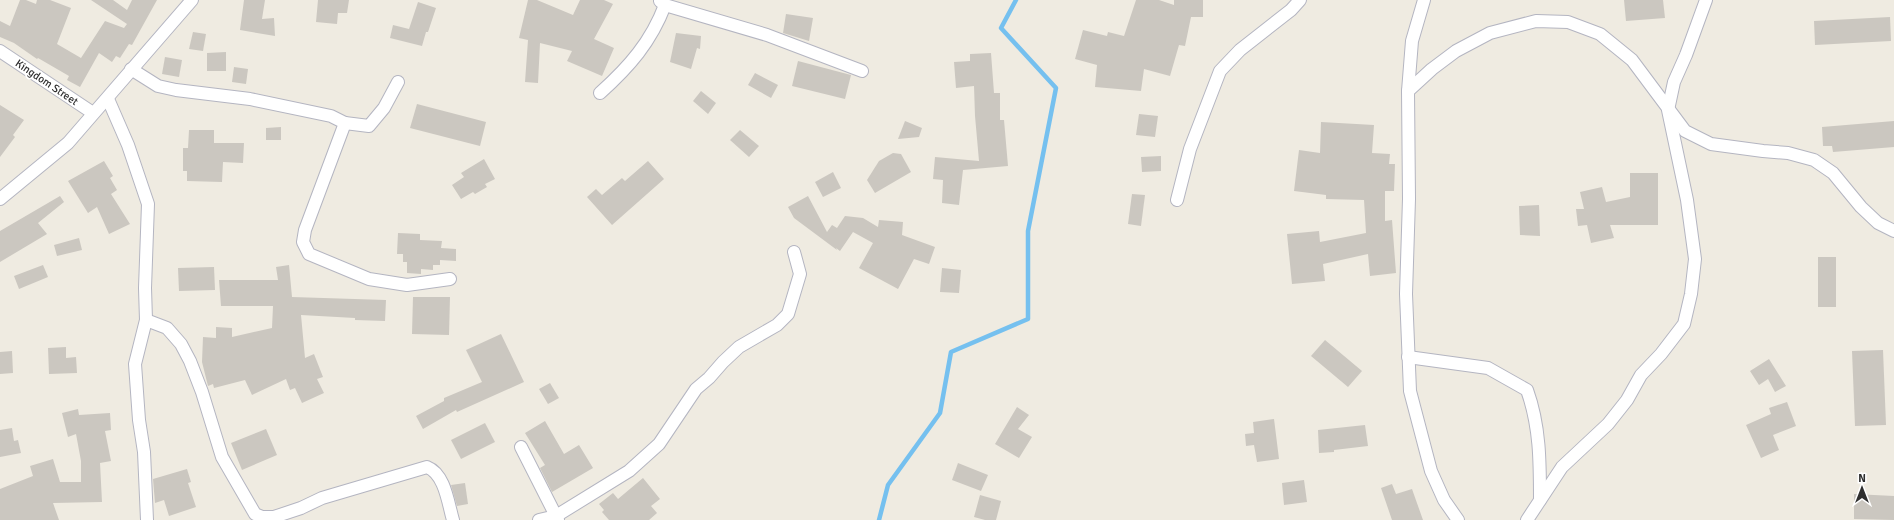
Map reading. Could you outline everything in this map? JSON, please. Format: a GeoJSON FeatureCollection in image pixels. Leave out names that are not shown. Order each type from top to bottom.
{"type":"FeatureCollection","features":[{"type":"Feature","properties":{"kind":"street"},"geometry":{"type":"LineString","coordinates":[[0,199],[68,143],[93,113],[108,99],[131,69],[192,0]]}},
{"type":"Feature","properties":{"kind":"street"},"geometry":{"type":"LineString","coordinates":[[1177,200],[1190,149],[1220,71],[1240,50],[1291,10],[1300,0]]}},
{"type":"Feature","properties":{"kind":"street"},"geometry":{"type":"LineString","coordinates":[[1424,0],[1412,41],[1408,91],[1409,199],[1406,294],[1410,391],[1431,471],[1444,500],[1458,520]]}},
{"type":"Feature","properties":{"kind":"street"},"geometry":{"type":"LineString","coordinates":[[1527,520],[1562,467],[1608,424],[1627,400],[1641,376],[1684,324],[1691,294],[1695,259],[1686,200],[1668,110],[1674,82],[1691,42],[1706,0]]}},
{"type":"Feature","properties":{"kind":"street"},"geometry":{"type":"LineString","coordinates":[[600,94],[621,73],[646,44],[657,26],[662,2],[767,35],[862,71]]}},
{"type":"Feature","properties":{"kind":"street"},"geometry":{"type":"LineString","coordinates":[[1408,91],[1432,69],[1456,51],[1490,33],[1536,22],[1568,22],[1600,34],[1632,60],[1685,131],[1711,144],[1763,151],[1788,152],[1814,160],[1833,173],[1861,207],[1878,223],[1894,231]]}},
{"type":"Feature","properties":{"kind":"street","name":"Kingdom Street"},"geometry":{"type":"LineString","coordinates":[[0,51],[93,113]]}},
{"type":"Feature","properties":{"kind":"street"},"geometry":{"type":"LineString","coordinates":[[131,69],[158,86],[176,90],[250,99],[331,116],[345,123],[369,126],[384,108],[398,82]]}},
{"type":"Feature","properties":{"kind":"street"},"geometry":{"type":"LineString","coordinates":[[108,99],[128,145],[148,204],[145,288],[146,320],[135,364],[139,420],[144,452],[147,520]]}},
{"type":"Feature","properties":{"kind":"street"},"geometry":{"type":"LineString","coordinates":[[345,123],[305,230],[303,242],[309,254],[369,279],[407,285],[450,279]]}},
{"type":"Feature","properties":{"kind":"street"},"geometry":{"type":"LineString","coordinates":[[539,520],[557,518],[629,471],[658,444],[696,389],[709,378],[722,362],[739,347],[777,325],[788,314],[800,274],[794,252]]}},
{"type":"Feature","properties":{"kind":"street"},"geometry":{"type":"LineString","coordinates":[[146,320],[167,328],[181,344],[190,361],[202,392],[222,457],[255,514],[262,517],[274,517],[301,508],[322,498],[427,466],[433,469],[440,477],[453,520]]}},
{"type":"Feature","properties":{"kind":"street"},"geometry":{"type":"LineString","coordinates":[[1408,357],[1488,368],[1527,390],[1535,412],[1540,450],[1540,500]]}},
{"type":"Feature","properties":{"kind":"street"},"geometry":{"type":"LineString","coordinates":[[521,447],[557,518]]}},
{"type":"Feature","properties":{"kind":"building"},"geometry":{"type":"Polygon","coordinates":[[[20,0],[26,0],[36,4],[37,0],[50,0],[71,8],[57,44],[81,58],[105,21],[124,28],[127,24],[91,0],[113,0],[127,10],[132,0],[157,0],[132,45],[129,44],[120,58],[116,56],[112,62],[99,53],[80,87],[67,80],[69,76],[38,58],[37,59],[14,43],[0,37],[0,21],[10,26],[20,0]]]}},
{"type":"Feature","properties":{"kind":"building"},"geometry":{"type":"Polygon","coordinates":[[[244,0],[265,0],[262,19],[274,18],[275,36],[240,30],[244,0]]]}},
{"type":"Feature","properties":{"kind":"building"},"geometry":{"type":"Polygon","coordinates":[[[318,0],[349,0],[347,13],[338,13],[337,24],[316,22],[318,0]]]}},
{"type":"Feature","properties":{"kind":"building"},"geometry":{"type":"Polygon","coordinates":[[[528,0],[537,0],[573,15],[580,0],[604,0],[613,4],[594,39],[614,48],[602,76],[567,61],[572,51],[540,43],[538,83],[525,82],[528,40],[519,38],[528,0]]]}},
{"type":"Feature","properties":{"kind":"building"},"geometry":{"type":"Polygon","coordinates":[[[1136,0],[1159,0],[1174,5],[1174,0],[1203,0],[1203,17],[1191,17],[1185,46],[1179,45],[1170,76],[1144,69],[1141,91],[1095,87],[1097,65],[1075,59],[1083,30],[1107,36],[1108,32],[1124,36],[1136,0]]]}},
{"type":"Feature","properties":{"kind":"building"},"geometry":{"type":"Polygon","coordinates":[[[1624,0],[1663,0],[1665,18],[1626,21],[1624,0]]]}},
{"type":"Feature","properties":{"kind":"building"},"geometry":{"type":"Polygon","coordinates":[[[418,2],[436,8],[422,46],[390,38],[393,25],[409,29],[418,2]]]}},
{"type":"Feature","properties":{"kind":"building"},"geometry":{"type":"Polygon","coordinates":[[[786,14],[813,18],[809,41],[783,33],[786,14]]]}},
{"type":"Feature","properties":{"kind":"building"},"geometry":{"type":"Polygon","coordinates":[[[1890,17],[1891,41],[1815,45],[1814,21],[1890,17]]]}},
{"type":"Feature","properties":{"kind":"building"},"geometry":{"type":"Polygon","coordinates":[[[193,32],[206,34],[203,51],[189,49],[193,32]]]}},
{"type":"Feature","properties":{"kind":"building"},"geometry":{"type":"Polygon","coordinates":[[[676,33],[701,36],[700,49],[697,48],[691,69],[670,62],[676,33]]]}},
{"type":"Feature","properties":{"kind":"building"},"geometry":{"type":"Polygon","coordinates":[[[226,52],[226,71],[207,71],[207,53],[226,52]]]}},
{"type":"Feature","properties":{"kind":"building"},"geometry":{"type":"Polygon","coordinates":[[[991,53],[994,93],[1000,93],[1000,120],[1004,120],[1008,166],[963,170],[959,205],[942,203],[943,180],[933,179],[935,157],[979,161],[974,86],[956,88],[954,62],[970,61],[970,54],[991,53]]]}},
{"type":"Feature","properties":{"kind":"building"},"geometry":{"type":"Polygon","coordinates":[[[165,57],[182,60],[179,77],[162,74],[165,57]]]}},
{"type":"Feature","properties":{"kind":"building"},"geometry":{"type":"Polygon","coordinates":[[[798,61],[851,75],[845,99],[792,86],[798,61]]]}},
{"type":"Feature","properties":{"kind":"building"},"geometry":{"type":"Polygon","coordinates":[[[234,67],[248,69],[246,84],[232,82],[234,67]]]}},
{"type":"Feature","properties":{"kind":"building"},"geometry":{"type":"Polygon","coordinates":[[[755,73],[778,85],[771,98],[748,85],[755,73]]]}},
{"type":"Feature","properties":{"kind":"building"},"geometry":{"type":"Polygon","coordinates":[[[701,91],[716,103],[708,114],[693,101],[701,91]]]}},
{"type":"Feature","properties":{"kind":"building"},"geometry":{"type":"Polygon","coordinates":[[[417,104],[486,122],[480,146],[410,128],[417,104]]]}},
{"type":"Feature","properties":{"kind":"building"},"geometry":{"type":"Polygon","coordinates":[[[0,105],[24,120],[13,135],[15,137],[0,157],[0,105]]]}},
{"type":"Feature","properties":{"kind":"building"},"geometry":{"type":"Polygon","coordinates":[[[1139,114],[1158,116],[1155,137],[1136,135],[1139,114]]]}},
{"type":"Feature","properties":{"kind":"building"},"geometry":{"type":"Polygon","coordinates":[[[905,121],[922,128],[919,137],[898,139],[905,121]]]}},
{"type":"Feature","properties":{"kind":"building"},"geometry":{"type":"Polygon","coordinates":[[[1894,121],[1894,147],[1833,152],[1832,146],[1823,146],[1822,127],[1894,121]]]}},
{"type":"Feature","properties":{"kind":"building"},"geometry":{"type":"Polygon","coordinates":[[[1321,122],[1374,125],[1372,153],[1390,154],[1389,164],[1395,164],[1394,191],[1385,191],[1385,221],[1392,220],[1396,273],[1370,276],[1368,254],[1323,264],[1325,281],[1292,284],[1287,234],[1319,231],[1320,242],[1366,233],[1364,200],[1326,199],[1326,195],[1294,191],[1299,150],[1320,153],[1321,122]]]}},
{"type":"Feature","properties":{"kind":"building"},"geometry":{"type":"Polygon","coordinates":[[[281,127],[281,140],[266,140],[266,128],[281,127]]]}},
{"type":"Feature","properties":{"kind":"building"},"geometry":{"type":"Polygon","coordinates":[[[189,130],[214,130],[214,143],[244,143],[243,163],[223,162],[222,182],[187,181],[187,171],[183,171],[183,148],[188,148],[189,130]]]}},
{"type":"Feature","properties":{"kind":"building"},"geometry":{"type":"Polygon","coordinates":[[[740,130],[759,146],[749,157],[730,140],[740,130]]]}},
{"type":"Feature","properties":{"kind":"building"},"geometry":{"type":"Polygon","coordinates":[[[893,153],[901,154],[911,172],[875,193],[867,180],[879,161],[893,153]]]}},
{"type":"Feature","properties":{"kind":"building"},"geometry":{"type":"Polygon","coordinates":[[[1161,156],[1161,171],[1142,172],[1141,157],[1161,156]]]}},
{"type":"Feature","properties":{"kind":"building"},"geometry":{"type":"Polygon","coordinates":[[[484,159],[495,179],[485,184],[487,187],[475,194],[473,192],[461,199],[452,185],[464,177],[461,173],[484,159]]]}},
{"type":"Feature","properties":{"kind":"building"},"geometry":{"type":"Polygon","coordinates":[[[104,161],[113,176],[110,178],[117,190],[111,194],[130,224],[109,234],[97,207],[88,213],[68,181],[104,161]]]}},
{"type":"Feature","properties":{"kind":"building"},"geometry":{"type":"Polygon","coordinates":[[[648,161],[664,179],[612,225],[587,197],[596,189],[602,195],[622,178],[625,181],[648,161]]]}},
{"type":"Feature","properties":{"kind":"building"},"geometry":{"type":"Polygon","coordinates":[[[833,172],[841,188],[823,197],[815,182],[833,172]]]}},
{"type":"Feature","properties":{"kind":"building"},"geometry":{"type":"Polygon","coordinates":[[[1630,173],[1658,173],[1658,225],[1610,225],[1614,238],[1591,243],[1587,225],[1578,226],[1576,209],[1584,209],[1580,192],[1602,187],[1606,202],[1630,197],[1630,173]]]}},
{"type":"Feature","properties":{"kind":"building"},"geometry":{"type":"Polygon","coordinates":[[[1132,194],[1145,195],[1141,226],[1128,224],[1132,194]]]}},
{"type":"Feature","properties":{"kind":"building"},"geometry":{"type":"Polygon","coordinates":[[[60,196],[64,202],[38,223],[47,234],[0,262],[0,231],[60,196]]]}},
{"type":"Feature","properties":{"kind":"building"},"geometry":{"type":"Polygon","coordinates":[[[808,196],[827,232],[832,225],[837,228],[845,216],[863,218],[878,227],[879,220],[903,222],[902,235],[935,247],[929,264],[914,259],[898,289],[859,268],[873,243],[853,232],[840,251],[836,248],[837,250],[794,218],[788,207],[808,196]]]}},
{"type":"Feature","properties":{"kind":"building"},"geometry":{"type":"Polygon","coordinates":[[[1539,205],[1540,236],[1520,235],[1519,206],[1539,205]]]}},
{"type":"Feature","properties":{"kind":"building"},"geometry":{"type":"Polygon","coordinates":[[[398,233],[420,234],[420,240],[442,241],[441,248],[456,249],[456,261],[440,260],[440,265],[433,265],[433,270],[421,269],[421,274],[407,273],[407,262],[403,262],[403,254],[397,254],[398,233]]]}},
{"type":"Feature","properties":{"kind":"building"},"geometry":{"type":"Polygon","coordinates":[[[79,238],[82,250],[57,256],[54,245],[79,238]]]}},
{"type":"Feature","properties":{"kind":"building"},"geometry":{"type":"Polygon","coordinates":[[[1818,257],[1836,257],[1836,307],[1818,307],[1818,257]]]}},
{"type":"Feature","properties":{"kind":"building"},"geometry":{"type":"Polygon","coordinates":[[[43,265],[48,277],[19,289],[14,276],[43,265]]]}},
{"type":"Feature","properties":{"kind":"building"},"geometry":{"type":"Polygon","coordinates":[[[289,265],[292,297],[386,300],[385,321],[301,315],[305,358],[314,354],[323,377],[317,379],[324,393],[302,403],[295,388],[290,390],[286,379],[252,395],[245,380],[214,388],[213,384],[208,386],[202,362],[203,337],[216,338],[216,327],[232,328],[232,337],[272,328],[273,306],[221,306],[219,280],[278,280],[276,267],[289,265]]]}},
{"type":"Feature","properties":{"kind":"building"},"geometry":{"type":"Polygon","coordinates":[[[214,267],[215,290],[179,291],[178,268],[214,267]]]}},
{"type":"Feature","properties":{"kind":"building"},"geometry":{"type":"Polygon","coordinates":[[[942,268],[961,270],[959,293],[940,292],[942,268]]]}},
{"type":"Feature","properties":{"kind":"building"},"geometry":{"type":"Polygon","coordinates":[[[413,297],[450,297],[449,335],[412,334],[413,297]]]}},
{"type":"Feature","properties":{"kind":"building"},"geometry":{"type":"Polygon","coordinates":[[[501,334],[524,382],[457,412],[456,410],[423,429],[416,416],[444,401],[444,398],[482,382],[466,350],[501,334]]]}},
{"type":"Feature","properties":{"kind":"building"},"geometry":{"type":"Polygon","coordinates":[[[1325,340],[1362,371],[1348,387],[1311,356],[1325,340]]]}},
{"type":"Feature","properties":{"kind":"building"},"geometry":{"type":"Polygon","coordinates":[[[66,347],[66,358],[76,357],[77,373],[49,374],[48,348],[66,347]]]}},
{"type":"Feature","properties":{"kind":"building"},"geometry":{"type":"Polygon","coordinates":[[[1883,350],[1886,425],[1855,426],[1852,351],[1883,350]]]}},
{"type":"Feature","properties":{"kind":"building"},"geometry":{"type":"Polygon","coordinates":[[[12,351],[13,373],[0,374],[0,352],[12,351]]]}},
{"type":"Feature","properties":{"kind":"building"},"geometry":{"type":"Polygon","coordinates":[[[1769,359],[1786,386],[1775,392],[1768,379],[1759,385],[1750,371],[1769,359]]]}},
{"type":"Feature","properties":{"kind":"building"},"geometry":{"type":"Polygon","coordinates":[[[550,383],[559,398],[548,404],[539,389],[550,383]]]}},
{"type":"Feature","properties":{"kind":"building"},"geometry":{"type":"Polygon","coordinates":[[[1787,402],[1796,426],[1773,435],[1779,450],[1761,458],[1746,425],[1771,414],[1769,408],[1787,402]]]}},
{"type":"Feature","properties":{"kind":"building"},"geometry":{"type":"Polygon","coordinates":[[[1017,407],[1029,415],[1018,429],[1032,437],[1019,458],[995,444],[1017,407]]]}},
{"type":"Feature","properties":{"kind":"building"},"geometry":{"type":"Polygon","coordinates":[[[78,409],[79,415],[110,413],[111,430],[105,431],[111,461],[100,463],[102,502],[53,503],[59,520],[0,520],[0,489],[33,476],[30,466],[53,459],[60,482],[81,482],[81,461],[76,434],[68,437],[62,413],[78,409]]]}},
{"type":"Feature","properties":{"kind":"building"},"geometry":{"type":"Polygon","coordinates":[[[1274,419],[1279,459],[1257,462],[1254,445],[1246,446],[1245,434],[1254,433],[1253,422],[1274,419]]]}},
{"type":"Feature","properties":{"kind":"building"},"geometry":{"type":"Polygon","coordinates":[[[545,421],[564,454],[579,445],[593,468],[552,492],[540,468],[545,465],[525,433],[545,421]]]}},
{"type":"Feature","properties":{"kind":"building"},"geometry":{"type":"Polygon","coordinates":[[[485,423],[495,442],[461,459],[451,440],[485,423]]]}},
{"type":"Feature","properties":{"kind":"building"},"geometry":{"type":"Polygon","coordinates":[[[1365,425],[1368,446],[1319,453],[1318,430],[1365,425]]]}},
{"type":"Feature","properties":{"kind":"building"},"geometry":{"type":"Polygon","coordinates":[[[12,428],[14,441],[18,440],[21,453],[0,457],[0,430],[12,428]]]}},
{"type":"Feature","properties":{"kind":"building"},"geometry":{"type":"Polygon","coordinates":[[[266,429],[277,455],[242,470],[231,443],[266,429]]]}},
{"type":"Feature","properties":{"kind":"building"},"geometry":{"type":"Polygon","coordinates":[[[958,463],[988,475],[981,491],[952,480],[958,463]]]}},
{"type":"Feature","properties":{"kind":"building"},"geometry":{"type":"Polygon","coordinates":[[[187,469],[191,482],[188,483],[196,507],[169,516],[164,500],[155,503],[153,479],[187,469]]]}},
{"type":"Feature","properties":{"kind":"building"},"geometry":{"type":"Polygon","coordinates":[[[643,478],[660,499],[651,506],[657,513],[649,520],[609,520],[602,512],[604,510],[599,504],[613,493],[618,499],[643,478]]]}},
{"type":"Feature","properties":{"kind":"building"},"geometry":{"type":"Polygon","coordinates":[[[1304,480],[1307,502],[1284,505],[1282,483],[1304,480]]]}},
{"type":"Feature","properties":{"kind":"building"},"geometry":{"type":"Polygon","coordinates":[[[465,483],[468,504],[457,506],[451,485],[465,483]]]}},
{"type":"Feature","properties":{"kind":"building"},"geometry":{"type":"Polygon","coordinates":[[[1392,484],[1396,494],[1412,489],[1423,520],[1392,520],[1381,488],[1392,484]]]}},
{"type":"Feature","properties":{"kind":"building"},"geometry":{"type":"Polygon","coordinates":[[[1854,494],[1894,496],[1894,520],[1854,519],[1854,494]]]}},
{"type":"Feature","properties":{"kind":"building"},"geometry":{"type":"Polygon","coordinates":[[[980,495],[1001,501],[996,520],[985,520],[974,517],[980,495]]]}},
{"type":"Feature","properties":{"kind":"waterway"},"geometry":{"type":"LineString","coordinates":[[879,520],[888,485],[940,413],[951,352],[1028,319],[1028,231],[1056,88],[1001,28],[1016,0]]}}]}
